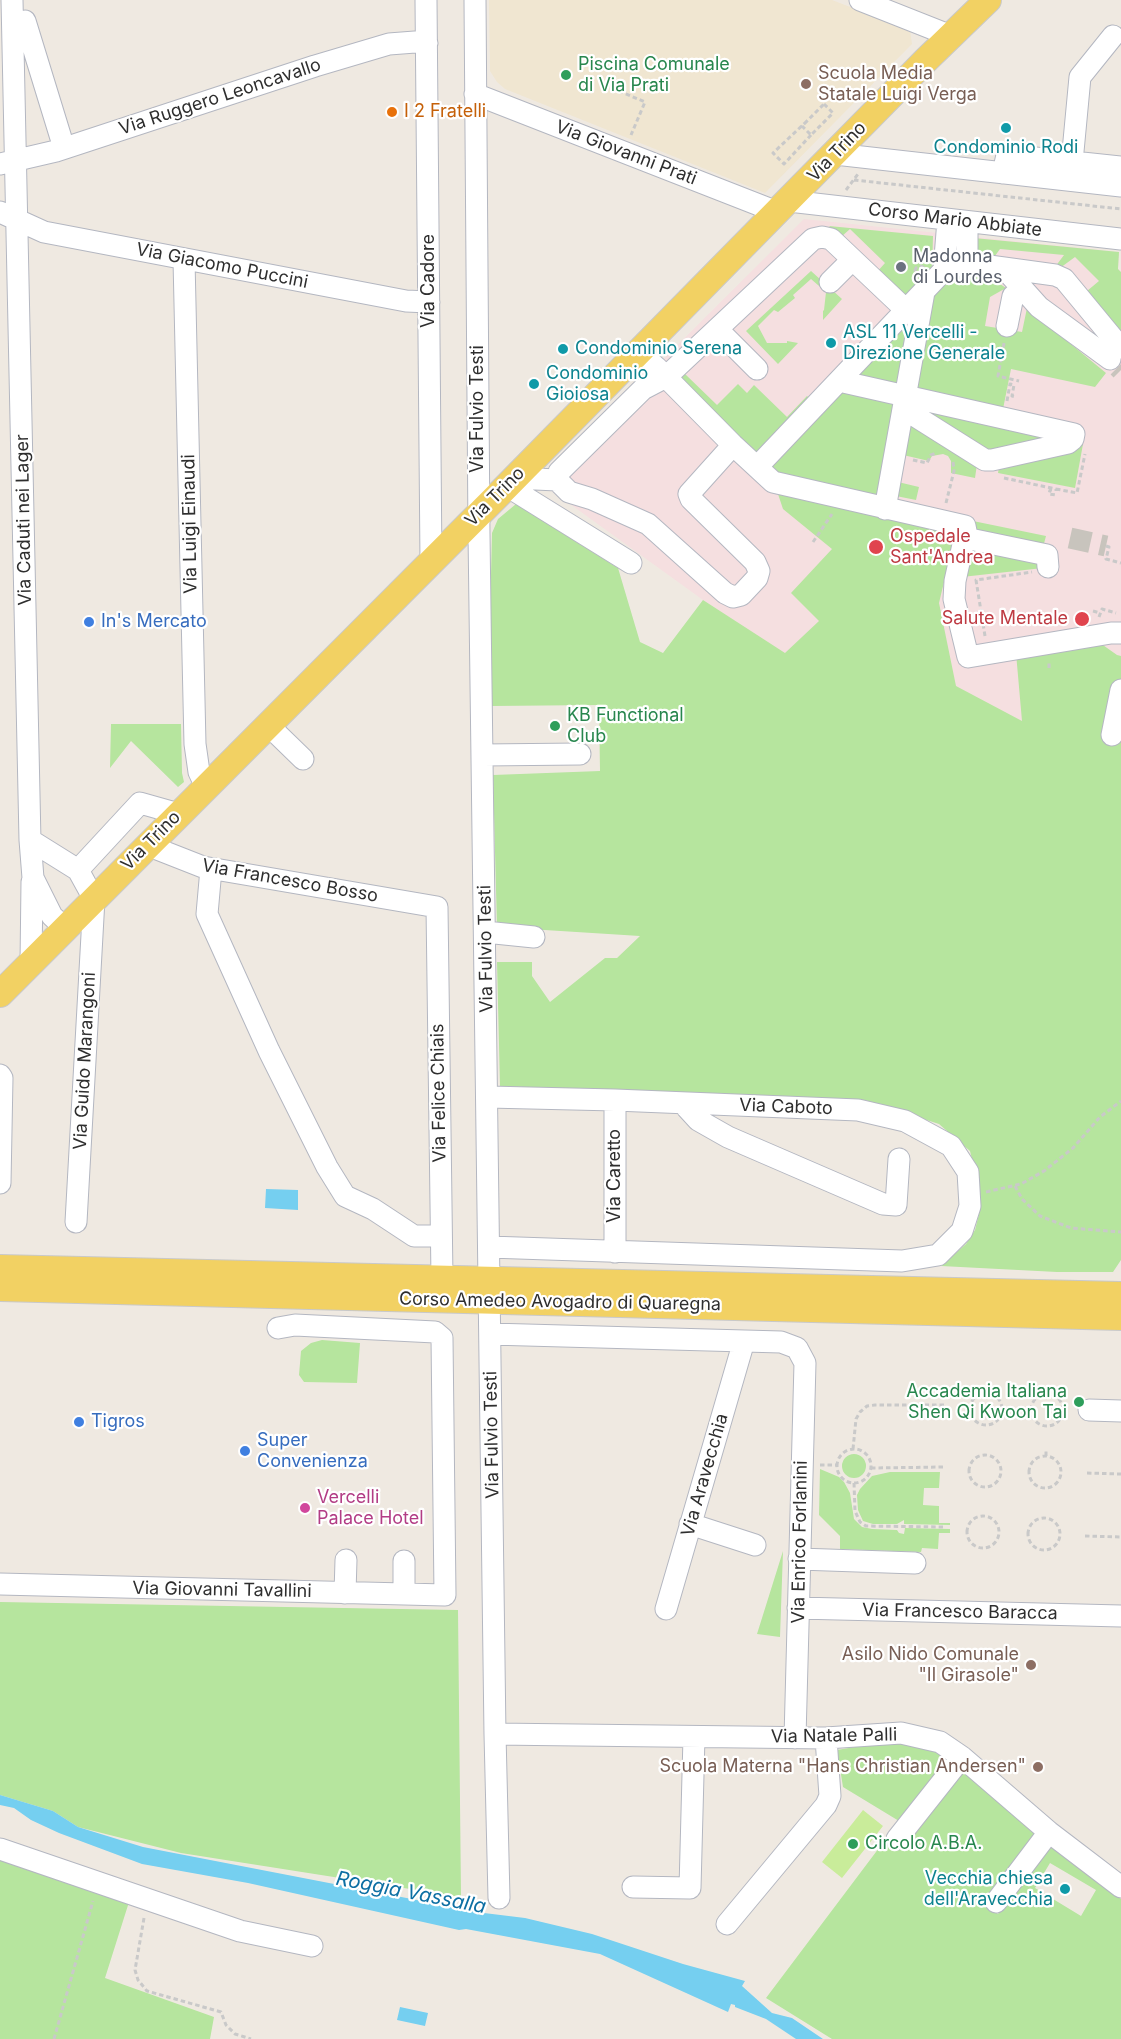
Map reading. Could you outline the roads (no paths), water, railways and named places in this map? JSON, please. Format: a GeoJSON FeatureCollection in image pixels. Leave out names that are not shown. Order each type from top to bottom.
{"type":"FeatureCollection","features":[{"type":"Feature","properties":{"kind":"main road","name":"Via Trino"},"geometry":{"type":"LineString","coordinates":[[0,993],[988,0]]}},
{"type":"Feature","properties":{"kind":"main road","name":"Corso Amedeo Avogadro di Quaregna"},"geometry":{"type":"LineString","coordinates":[[0,1268],[442,1278],[490,1290],[1121,1317]]}},
{"type":"Feature","properties":{"kind":"main road","name":"Corso Amedeo Avogadro di Quaregna"},"geometry":{"type":"LineString","coordinates":[[0,1288],[1121,1295]]}},
{"type":"Feature","properties":{"kind":"street","name":"Via Caduti nei Lager"},"geometry":{"type":"LineString","coordinates":[[12,0],[9,216],[33,878],[31,963]]}},
{"type":"Feature","properties":{"kind":"street","name":"Via Cadore"},"geometry":{"type":"LineString","coordinates":[[426,0],[431,562]]}},
{"type":"Feature","properties":{"kind":"street","name":"Via Fulvio Testi"},"geometry":{"type":"LineString","coordinates":[[475,0],[479,514],[499,1898]]}},
{"type":"Feature","properties":{"kind":"street"},"geometry":{"type":"LineString","coordinates":[[860,0],[951,36]]}},
{"type":"Feature","properties":{"kind":"street"},"geometry":{"type":"LineString","coordinates":[[25,21],[64,148]]}},
{"type":"Feature","properties":{"kind":"street"},"geometry":{"type":"LineString","coordinates":[[1069,161],[1080,78],[1113,36]]}},
{"type":"Feature","properties":{"kind":"street","name":"Via Ruggero Leoncavallo"},"geometry":{"type":"LineString","coordinates":[[8,163],[64,148],[357,53],[389,44],[427,43]]}},
{"type":"Feature","properties":{"kind":"street","name":"Via Giovanni Prati"},"geometry":{"type":"LineString","coordinates":[[475,94],[783,207]]}},
{"type":"Feature","properties":{"kind":"street"},"geometry":{"type":"LineString","coordinates":[[1068,139],[1069,161]]}},
{"type":"Feature","properties":{"kind":"street"},"geometry":{"type":"LineString","coordinates":[[835,154],[1121,186]]}},
{"type":"Feature","properties":{"kind":"street"},"geometry":{"type":"LineString","coordinates":[[1003,173],[1007,155],[1121,166]]}},
{"type":"Feature","properties":{"kind":"street","name":"Corso Mario Abbiate"},"geometry":{"type":"LineString","coordinates":[[783,207],[958,221],[1121,239]]}},
{"type":"Feature","properties":{"kind":"street","name":"Via Giacomo Puccini"},"geometry":{"type":"LineString","coordinates":[[9,216],[44,232],[406,301],[429,302]]}},
{"type":"Feature","properties":{"kind":"street"},"geometry":{"type":"LineString","coordinates":[[958,221],[967,263]]}},
{"type":"Feature","properties":{"kind":"street"},"geometry":{"type":"LineString","coordinates":[[757,467],[944,270],[958,221]]}},
{"type":"Feature","properties":{"kind":"street"},"geometry":{"type":"LineString","coordinates":[[557,480],[559,472],[643,389],[666,377],[813,239],[822,237],[831,239],[906,310]]}},
{"type":"Feature","properties":{"kind":"street","name":"Via Luigi Einaudi"},"geometry":{"type":"LineString","coordinates":[[184,260],[195,744],[199,772],[206,787]]}},
{"type":"Feature","properties":{"kind":"street"},"geometry":{"type":"LineString","coordinates":[[830,282],[852,260]]}},
{"type":"Feature","properties":{"kind":"street"},"geometry":{"type":"LineString","coordinates":[[944,270],[967,263],[1040,272],[1116,358]]}},
{"type":"Feature","properties":{"kind":"street"},"geometry":{"type":"LineString","coordinates":[[1004,268],[1039,307],[1116,358]]}},
{"type":"Feature","properties":{"kind":"street"},"geometry":{"type":"LineString","coordinates":[[1007,326],[1013,296],[1023,289]]}},
{"type":"Feature","properties":{"kind":"street"},"geometry":{"type":"LineString","coordinates":[[885,508],[924,292]]}},
{"type":"Feature","properties":{"kind":"street"},"geometry":{"type":"LineString","coordinates":[[717,329],[757,369]]}},
{"type":"Feature","properties":{"kind":"street"},"geometry":{"type":"LineString","coordinates":[[639,352],[773,482],[965,526],[966,531],[955,580],[954,599],[968,657],[1121,633]]}},
{"type":"Feature","properties":{"kind":"street"},"geometry":{"type":"LineString","coordinates":[[839,381],[905,402],[1085,436],[1068,443],[985,460],[905,402]]}},
{"type":"Feature","properties":{"kind":"street"},"geometry":{"type":"LineString","coordinates":[[510,482],[557,480],[569,492],[648,524],[725,593],[733,597],[741,595],[757,578],[759,571],[755,562],[691,499],[689,494],[733,445]]}},
{"type":"Feature","properties":{"kind":"street"},"geometry":{"type":"LineString","coordinates":[[510,482],[631,562]]}},
{"type":"Feature","properties":{"kind":"street"},"geometry":{"type":"LineString","coordinates":[[964,538],[1047,555],[1043,569]]}},
{"type":"Feature","properties":{"kind":"street"},"geometry":{"type":"LineString","coordinates":[[1112,735],[1121,690]]}},
{"type":"Feature","properties":{"kind":"street"},"geometry":{"type":"LineString","coordinates":[[268,725],[303,759]]}},
{"type":"Feature","properties":{"kind":"street"},"geometry":{"type":"LineString","coordinates":[[483,755],[580,754]]}},
{"type":"Feature","properties":{"kind":"street"},"geometry":{"type":"LineString","coordinates":[[78,870],[140,803],[179,814]]}},
{"type":"Feature","properties":{"kind":"street"},"geometry":{"type":"LineString","coordinates":[[30,840],[78,870],[94,899]]}},
{"type":"Feature","properties":{"kind":"street","name":"Via Francesco Bosso"},"geometry":{"type":"LineString","coordinates":[[147,845],[211,868],[437,908]]}},
{"type":"Feature","properties":{"kind":"street"},"geometry":{"type":"LineString","coordinates":[[211,868],[207,914],[269,1051],[327,1167],[345,1196],[373,1209],[414,1236],[441,1236]]}},
{"type":"Feature","properties":{"kind":"street","name":"Via Caduti nei Lager"},"geometry":{"type":"LineString","coordinates":[[33,878],[52,916],[65,928]]}},
{"type":"Feature","properties":{"kind":"street","name":"Via Guido Marangoni"},"geometry":{"type":"LineString","coordinates":[[76,1222],[94,899]]}},
{"type":"Feature","properties":{"kind":"street","name":"Via Felice Chiais"},"geometry":{"type":"LineString","coordinates":[[437,908],[442,1278]]}},
{"type":"Feature","properties":{"kind":"street"},"geometry":{"type":"LineString","coordinates":[[485,932],[534,937]]}},
{"type":"Feature","properties":{"kind":"street"},"geometry":{"type":"LineString","coordinates":[[0,1074],[2,1078],[0,1183]]}},
{"type":"Feature","properties":{"kind":"street","name":"Via Caboto"},"geometry":{"type":"LineString","coordinates":[[488,1098],[615,1100],[858,1110],[905,1121],[951,1146],[968,1172],[970,1206],[962,1231],[938,1255],[902,1261],[615,1252]]}},
{"type":"Feature","properties":{"kind":"street","name":"Via Caretto"},"geometry":{"type":"LineString","coordinates":[[615,1100],[615,1252]]}},
{"type":"Feature","properties":{"kind":"street"},"geometry":{"type":"LineString","coordinates":[[685,1103],[698,1120],[728,1137],[883,1204],[896,1205],[899,1159]]}},
{"type":"Feature","properties":{"kind":"street"},"geometry":{"type":"LineString","coordinates":[[489,1247],[615,1252]]}},
{"type":"Feature","properties":{"kind":"street","name":"Via Giovanni Tavallini"},"geometry":{"type":"LineString","coordinates":[[0,1584],[445,1595],[442,1338],[435,1332],[295,1325],[279,1328]]}},
{"type":"Feature","properties":{"kind":"street","name":"Corso Amedeo Avogadro di Quaregna"},"geometry":{"type":"LineString","coordinates":[[490,1334],[781,1342],[797,1348]]}},
{"type":"Feature","properties":{"kind":"street","name":"Via Aravecchia"},"geometry":{"type":"LineString","coordinates":[[666,1609],[744,1341]]}},
{"type":"Feature","properties":{"kind":"street","name":"Via Enrico Forlanini"},"geometry":{"type":"LineString","coordinates":[[795,1738],[805,1363],[797,1348]]}},
{"type":"Feature","properties":{"kind":"street"},"geometry":{"type":"LineString","coordinates":[[1078,1410],[1121,1411]]}},
{"type":"Feature","properties":{"kind":"street"},"geometry":{"type":"LineString","coordinates":[[690,1524],[754,1545]]}},
{"type":"Feature","properties":{"kind":"street"},"geometry":{"type":"LineString","coordinates":[[799,1559],[915,1563]]}},
{"type":"Feature","properties":{"kind":"street"},"geometry":{"type":"LineString","coordinates":[[345,1593],[346,1560]]}},
{"type":"Feature","properties":{"kind":"street"},"geometry":{"type":"LineString","coordinates":[[404,1562],[404,1594]]}},
{"type":"Feature","properties":{"kind":"street","name":"Via Francesco Baracca"},"geometry":{"type":"LineString","coordinates":[[798,1608],[1121,1616]]}},
{"type":"Feature","properties":{"kind":"street","name":"Via Natale Palli"},"geometry":{"type":"LineString","coordinates":[[495,1734],[826,1738],[901,1733],[940,1742],[962,1757],[1049,1832],[1121,1887]]}},
{"type":"Feature","properties":{"kind":"street"},"geometry":{"type":"LineString","coordinates":[[633,1887],[690,1888],[694,1737]]}},
{"type":"Feature","properties":{"kind":"street"},"geometry":{"type":"LineString","coordinates":[[727,1924],[826,1805],[830,1796],[826,1738]]}},
{"type":"Feature","properties":{"kind":"street"},"geometry":{"type":"LineString","coordinates":[[897,1839],[962,1757]]}},
{"type":"Feature","properties":{"kind":"street"},"geometry":{"type":"LineString","coordinates":[[996,1902],[1049,1832]]}},
{"type":"Feature","properties":{"kind":"street"},"geometry":{"type":"LineString","coordinates":[[0,1849],[240,1931],[312,1946]]}},
{"type":"Feature","properties":{"kind":"water"},"geometry":{"type":"Polygon","coordinates":[[[266,1189],[298,1190],[298,1210],[265,1208],[266,1189]]]}},
{"type":"Feature","properties":{"kind":"water"},"geometry":{"type":"Polygon","coordinates":[[[0,1795],[53,1811],[78,1827],[143,1847],[484,1913],[525,1918],[592,1934],[683,1964],[745,1981],[742,1986],[772,2013],[792,2018],[823,2039],[796,2039],[766,2019],[735,2007],[735,2005],[731,2004],[728,2012],[600,1954],[466,1929],[459,1930],[248,1883],[142,1864],[59,1833],[31,1820],[14,1808],[0,1805],[0,1795]]]}},
{"type":"Feature","properties":{"kind":"water"},"geometry":{"type":"Polygon","coordinates":[[[400,2007],[428,2013],[425,2026],[397,2020],[400,2007]]]}},
{"type":"Feature","properties":{"kind":"tunnel"},"geometry":{"type":"LineString","coordinates":[[1118,367],[1121,370]]}},
{"type":"Feature","properties":{"kind":"tunnel"},"geometry":{"type":"LineString","coordinates":[[1070,538],[1106,546]]}},
{"type":"Feature","properties":{"kind":"place","name":"Piscina Comunale di Via Prati"},"geometry":{"type":"Point","coordinates":[566,75]}},
{"type":"Feature","properties":{"kind":"place","name":"Scuola Media Statale Luigi Verga"},"geometry":{"type":"Point","coordinates":[806,84]}},
{"type":"Feature","properties":{"kind":"place","name":"I 2 Fratelli"},"geometry":{"type":"Point","coordinates":[392,112]}},
{"type":"Feature","properties":{"kind":"place","name":"Condominio Rodi"},"geometry":{"type":"Point","coordinates":[1006,128]}},
{"type":"Feature","properties":{"kind":"place","name":"Madonna di Lourdes"},"geometry":{"type":"Point","coordinates":[901,267]}},
{"type":"Feature","properties":{"kind":"place","name":"ASL 11 Vercelli - Direzione Generale"},"geometry":{"type":"Point","coordinates":[831,343]}},
{"type":"Feature","properties":{"kind":"place","name":"Condominio Serena"},"geometry":{"type":"Point","coordinates":[563,349]}},
{"type":"Feature","properties":{"kind":"place","name":"Condominio Gioiosa"},"geometry":{"type":"Point","coordinates":[534,384]}},
{"type":"Feature","properties":{"kind":"place","name":"Ospedale Sant'Andrea"},"geometry":{"type":"Point","coordinates":[876,547]}},
{"type":"Feature","properties":{"kind":"place","name":"Salute Mentale"},"geometry":{"type":"Point","coordinates":[1082,619]}},
{"type":"Feature","properties":{"kind":"place","name":"In's Mercato"},"geometry":{"type":"Point","coordinates":[89,622]}},
{"type":"Feature","properties":{"kind":"place","name":"KB Functional Club"},"geometry":{"type":"Point","coordinates":[555,726]}},
{"type":"Feature","properties":{"kind":"place","name":"Accademia Italiana Shen Qi Kwoon Tai"},"geometry":{"type":"Point","coordinates":[1079,1402]}},
{"type":"Feature","properties":{"kind":"place","name":"Tigros"},"geometry":{"type":"Point","coordinates":[79,1422]}},
{"type":"Feature","properties":{"kind":"place","name":"Super Convenienza"},"geometry":{"type":"Point","coordinates":[245,1451]}},
{"type":"Feature","properties":{"kind":"place","name":"Vercelli Palace Hotel"},"geometry":{"type":"Point","coordinates":[305,1508]}},
{"type":"Feature","properties":{"kind":"place","name":"Asilo Nido Comunale \"Il Girasole\""},"geometry":{"type":"Point","coordinates":[1031,1665]}},
{"type":"Feature","properties":{"kind":"place","name":"Scuola Materna \"Hans Christian Andersen\""},"geometry":{"type":"Point","coordinates":[1038,1767]}},
{"type":"Feature","properties":{"kind":"place","name":"Circolo A.B.A."},"geometry":{"type":"Point","coordinates":[853,1844]}},
{"type":"Feature","properties":{"kind":"place","name":"Vecchia chiesa dell'Aravecchia"},"geometry":{"type":"Point","coordinates":[1065,1889]}},
{"type":"Feature","properties":{"kind":"water label","name":"Roggia Vassalla"},"geometry":{"type":"Point","coordinates":[411,1893]}}]}
